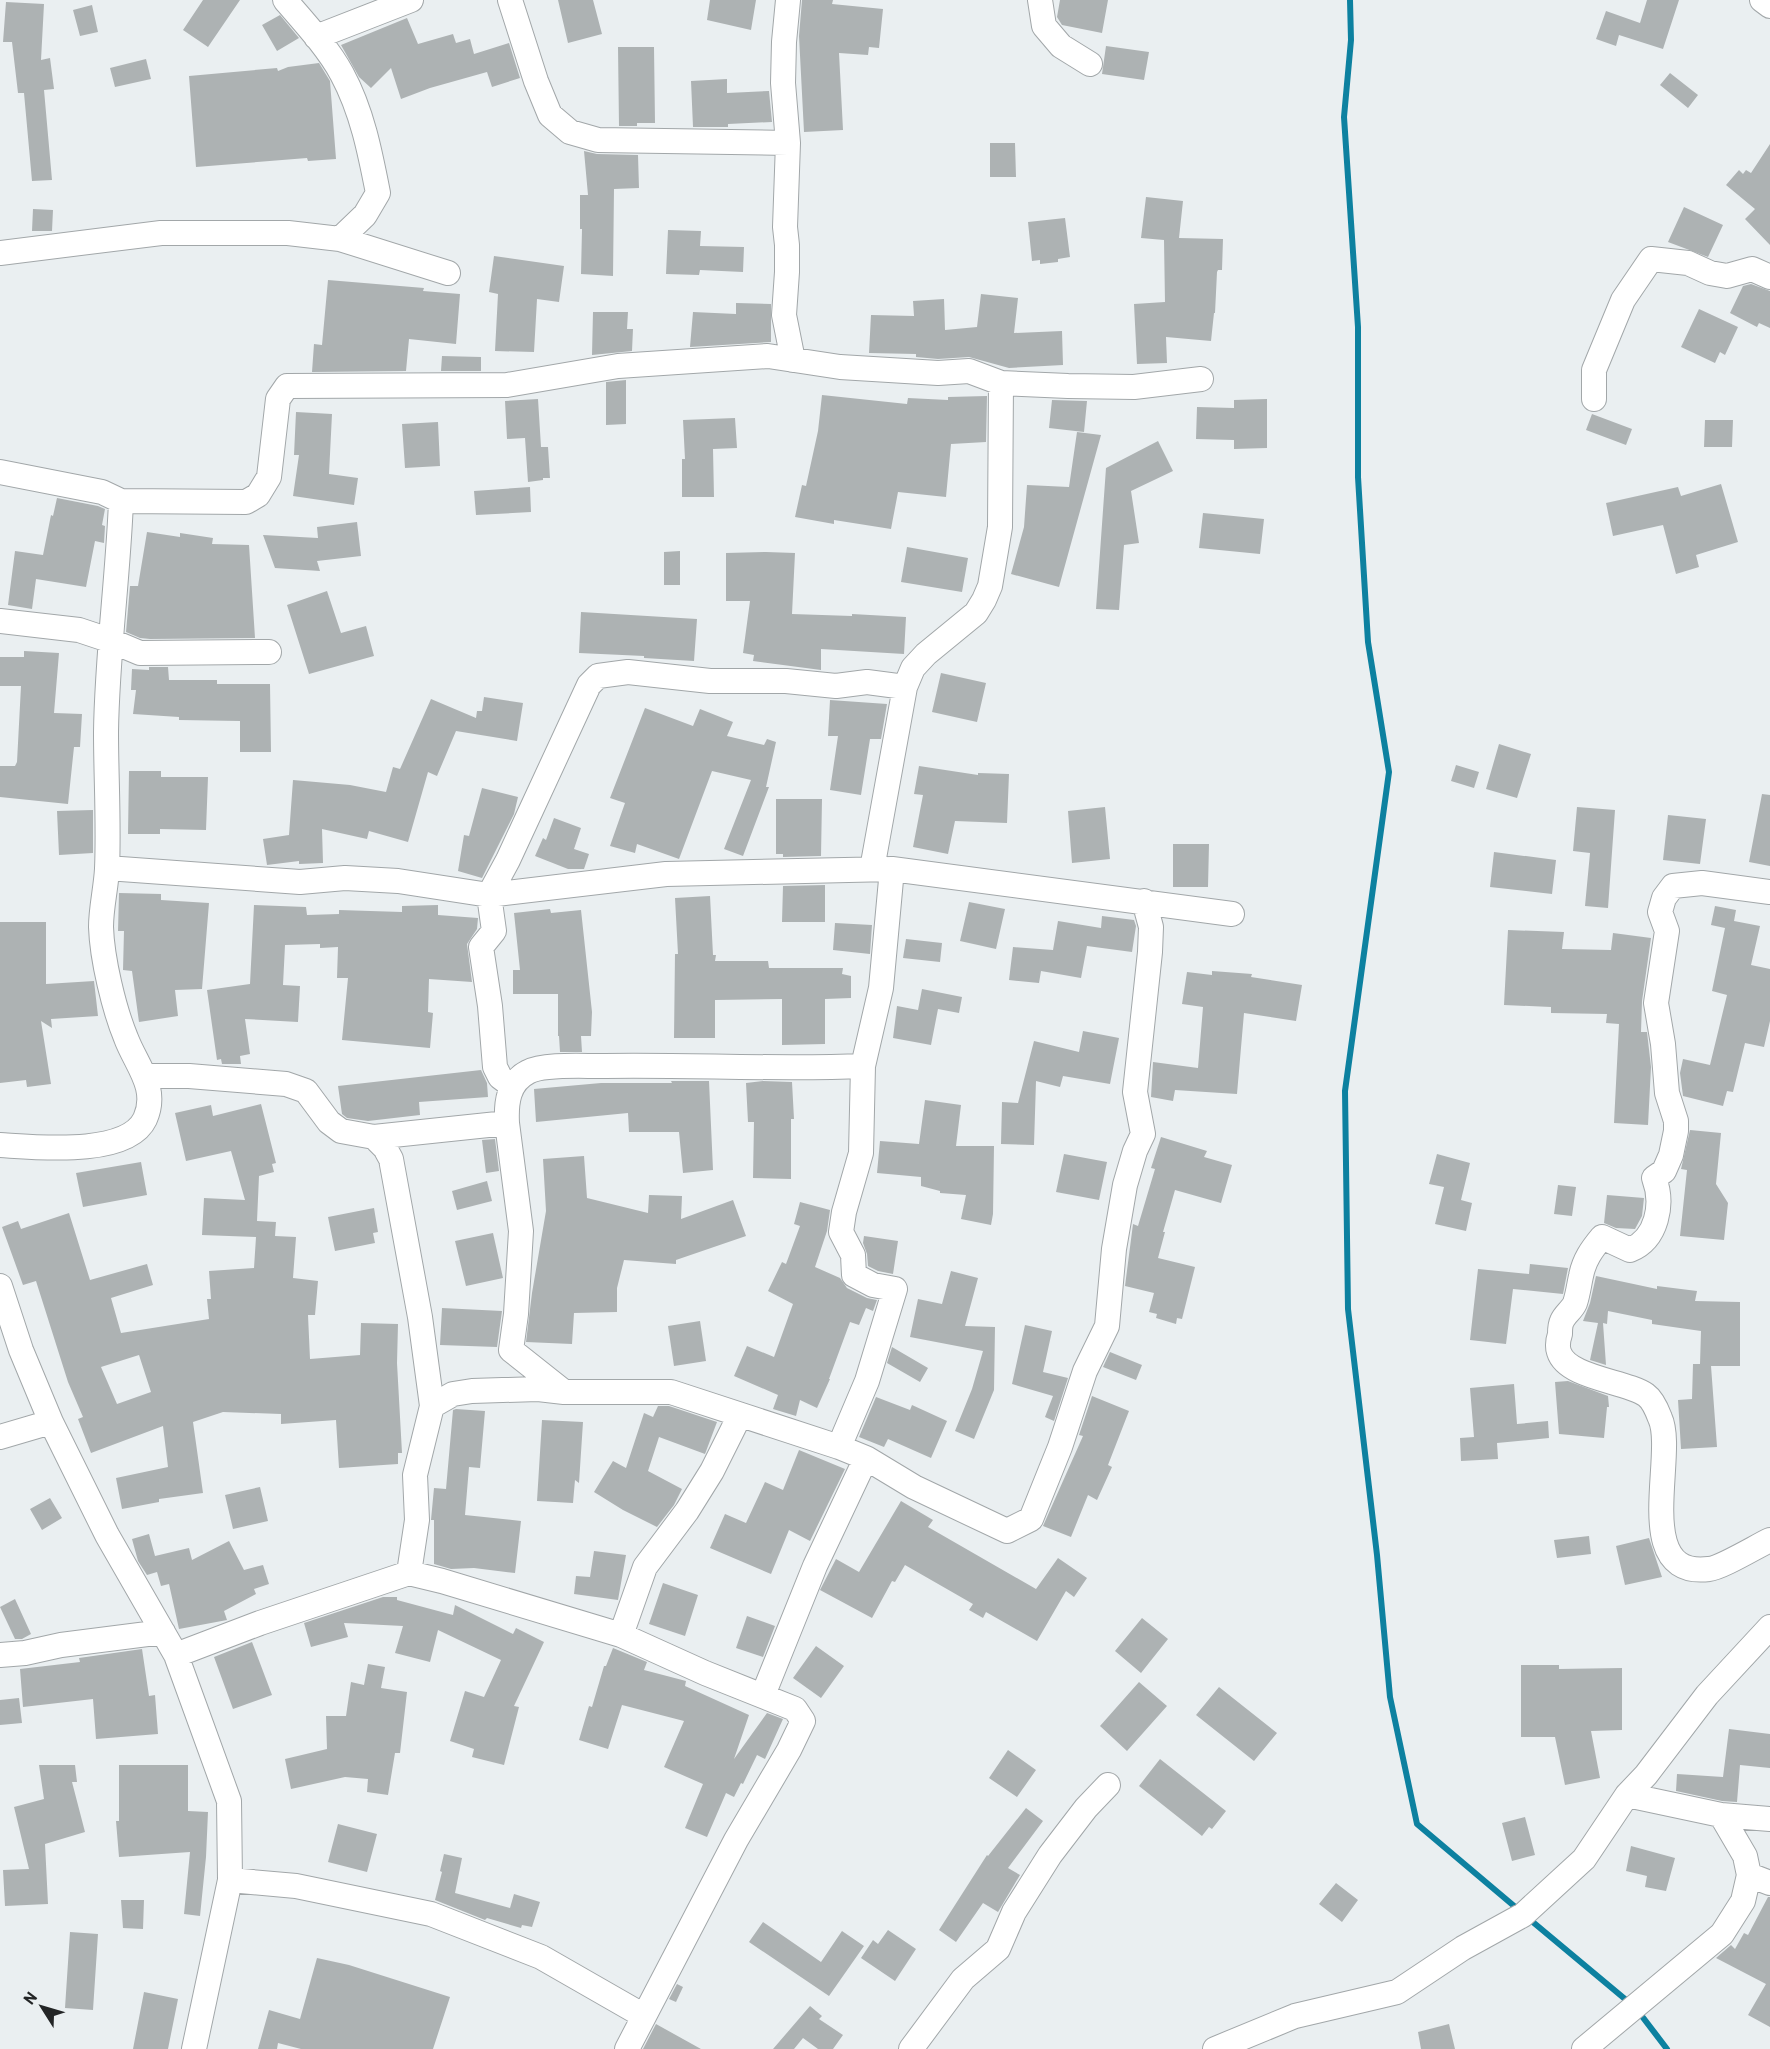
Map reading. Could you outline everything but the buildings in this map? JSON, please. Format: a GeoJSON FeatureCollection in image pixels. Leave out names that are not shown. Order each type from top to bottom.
{"type":"FeatureCollection","features":[{"type":"Feature","properties":{"kind":"street"},"geometry":{"type":"LineString","coordinates":[[285,0],[342,73],[366,134],[378,193],[365,215],[340,239]]}},
{"type":"Feature","properties":{"kind":"street"},"geometry":{"type":"LineString","coordinates":[[316,37],[411,0]]}},
{"type":"Feature","properties":{"kind":"street"},"geometry":{"type":"LineString","coordinates":[[510,0],[536,81],[550,115],[570,132],[598,140],[788,142]]}},
{"type":"Feature","properties":{"kind":"street"},"geometry":{"type":"LineString","coordinates":[[789,0],[784,42],[783,83],[788,142],[785,227],[787,272],[784,315],[793,360]]}},
{"type":"Feature","properties":{"kind":"street"},"geometry":{"type":"LineString","coordinates":[[1040,0],[1044,26],[1061,46],[1090,64]]}},
{"type":"Feature","properties":{"kind":"street"},"geometry":{"type":"LineString","coordinates":[[1762,0],[1770,6]]}},
{"type":"Feature","properties":{"kind":"street"},"geometry":{"type":"LineString","coordinates":[[0,253],[161,233],[288,233],[340,239],[448,273]]}},
{"type":"Feature","properties":{"kind":"street"},"geometry":{"type":"LineString","coordinates":[[1593,399],[1594,370],[1623,300],[1651,259],[1688,263],[1710,273],[1727,276],[1752,269],[1770,277]]}},
{"type":"Feature","properties":{"kind":"street"},"geometry":{"type":"LineString","coordinates":[[0,472],[102,492],[121,501],[246,502],[258,495],[269,477],[278,399],[287,386],[507,385],[618,366],[768,356],[840,367],[938,373],[969,370],[1001,383],[1068,387],[1134,387],[1201,379]]}},
{"type":"Feature","properties":{"kind":"street"},"geometry":{"type":"LineString","coordinates":[[839,1447],[867,1381],[895,1289],[873,1285],[854,1275],[854,1255],[841,1232],[846,1202],[861,1153],[863,1066],[881,988],[882,869],[905,687],[913,668],[975,612],[990,586],[1000,527],[1001,383]]}},
{"type":"Feature","properties":{"kind":"street"},"geometry":{"type":"LineString","coordinates":[[0,1145],[44,1148],[108,1144],[132,1134],[145,1119],[150,1099],[146,1076],[126,1039],[110,987],[101,927],[107,868],[106,732],[109,640],[121,501]]}},
{"type":"Feature","properties":{"kind":"street"},"geometry":{"type":"LineString","coordinates":[[0,621],[79,630],[140,653],[269,652]]}},
{"type":"Feature","properties":{"kind":"street"},"geometry":{"type":"LineString","coordinates":[[512,1086],[500,1077],[495,1067],[490,1006],[481,947],[494,931],[489,895],[508,860],[589,685],[598,676],[628,672],[710,681],[786,681],[836,686],[867,682],[905,687]]}},
{"type":"Feature","properties":{"kind":"street"},"geometry":{"type":"LineString","coordinates":[[107,868],[300,882],[345,878],[398,881],[489,895],[666,874],[882,869],[1232,914]]}},
{"type":"Feature","properties":{"kind":"street"},"geometry":{"type":"LineString","coordinates":[[1770,892],[1702,883],[1673,886],[1664,898],[1660,912],[1667,931],[1666,949],[1656,1003],[1664,1044],[1667,1093],[1676,1121],[1671,1155],[1664,1171],[1654,1178],[1659,1189],[1657,1223],[1641,1246],[1630,1250],[1602,1237],[1589,1252],[1581,1274],[1575,1305],[1562,1321],[1558,1345],[1559,1355],[1574,1368],[1604,1380],[1631,1387],[1648,1396],[1655,1407],[1664,1424],[1661,1512],[1664,1544],[1676,1561],[1689,1568],[1710,1569],[1770,1540]]}},
{"type":"Feature","properties":{"kind":"street"},"geometry":{"type":"LineString","coordinates":[[432,1406],[453,1394],[472,1391],[538,1389],[564,1392],[671,1392],[866,1458],[914,1487],[1007,1531],[1031,1519],[1060,1447],[1085,1371],[1107,1326],[1114,1249],[1125,1185],[1135,1151],[1143,1134],[1136,1092],[1151,927],[1143,901]]}},
{"type":"Feature","properties":{"kind":"street"},"geometry":{"type":"LineString","coordinates":[[564,1392],[512,1350],[521,1231],[507,1123],[506,1105],[512,1086],[529,1071],[553,1067],[629,1065],[809,1068],[863,1066]]}},
{"type":"Feature","properties":{"kind":"street"},"geometry":{"type":"LineString","coordinates":[[146,1076],[189,1076],[286,1084],[306,1091],[329,1122],[341,1131],[374,1137],[507,1123]]}},
{"type":"Feature","properties":{"kind":"street"},"geometry":{"type":"LineString","coordinates":[[374,1137],[385,1148],[391,1159],[420,1317],[432,1406],[416,1475],[417,1520],[409,1573]]}},
{"type":"Feature","properties":{"kind":"street"},"geometry":{"type":"LineString","coordinates":[[0,1286],[21,1350],[51,1422],[107,1535],[176,1655],[229,1801],[230,1880],[194,2049]]}},
{"type":"Feature","properties":{"kind":"street"},"geometry":{"type":"LineString","coordinates":[[621,1635],[645,1567],[687,1511],[712,1470],[740,1415]]}},
{"type":"Feature","properties":{"kind":"street"},"geometry":{"type":"LineString","coordinates":[[0,1437],[51,1422]]}},
{"type":"Feature","properties":{"kind":"street"},"geometry":{"type":"LineString","coordinates":[[763,1695],[815,1566],[866,1458]]}},
{"type":"Feature","properties":{"kind":"street"},"geometry":{"type":"LineString","coordinates":[[176,1655],[260,1623],[409,1573],[621,1635],[705,1673],[795,1709],[803,1721],[789,1750],[736,1840],[627,2049]]}},
{"type":"Feature","properties":{"kind":"street"},"geometry":{"type":"LineString","coordinates":[[1215,2049],[1295,2016],[1396,1992],[1463,1948],[1523,1915],[1584,1859],[1627,1795],[1646,1775],[1707,1695],[1770,1627]]}},
{"type":"Feature","properties":{"kind":"street"},"geometry":{"type":"LineString","coordinates":[[0,1655],[163,1632]]}},
{"type":"Feature","properties":{"kind":"street"},"geometry":{"type":"LineString","coordinates":[[911,2049],[963,1979],[998,1948],[1014,1912],[1050,1855],[1086,1808],[1108,1785]]}},
{"type":"Feature","properties":{"kind":"street"},"geometry":{"type":"LineString","coordinates":[[1627,1795],[1721,1815],[1770,1819]]}},
{"type":"Feature","properties":{"kind":"street"},"geometry":{"type":"LineString","coordinates":[[1584,2049],[1722,1934],[1759,1879],[1721,1815]]}},
{"type":"Feature","properties":{"kind":"street"},"geometry":{"type":"LineString","coordinates":[[230,1880],[296,1886],[431,1914],[541,1957],[644,2016]]}},
{"type":"Feature","properties":{"kind":"waterway"},"geometry":{"type":"LineString","coordinates":[[1350,0],[1351,40],[1344,117],[1358,327],[1358,477],[1368,642],[1389,772],[1345,1091],[1348,1309],[1377,1555],[1390,1697],[1417,1824],[1520,1911]]}},
{"type":"Feature","properties":{"kind":"waterway"},"geometry":{"type":"LineString","coordinates":[[1528,1918],[1631,2004]]}},
{"type":"Feature","properties":{"kind":"waterway"},"geometry":{"type":"LineString","coordinates":[[1638,2011],[1667,2049]]}}]}
